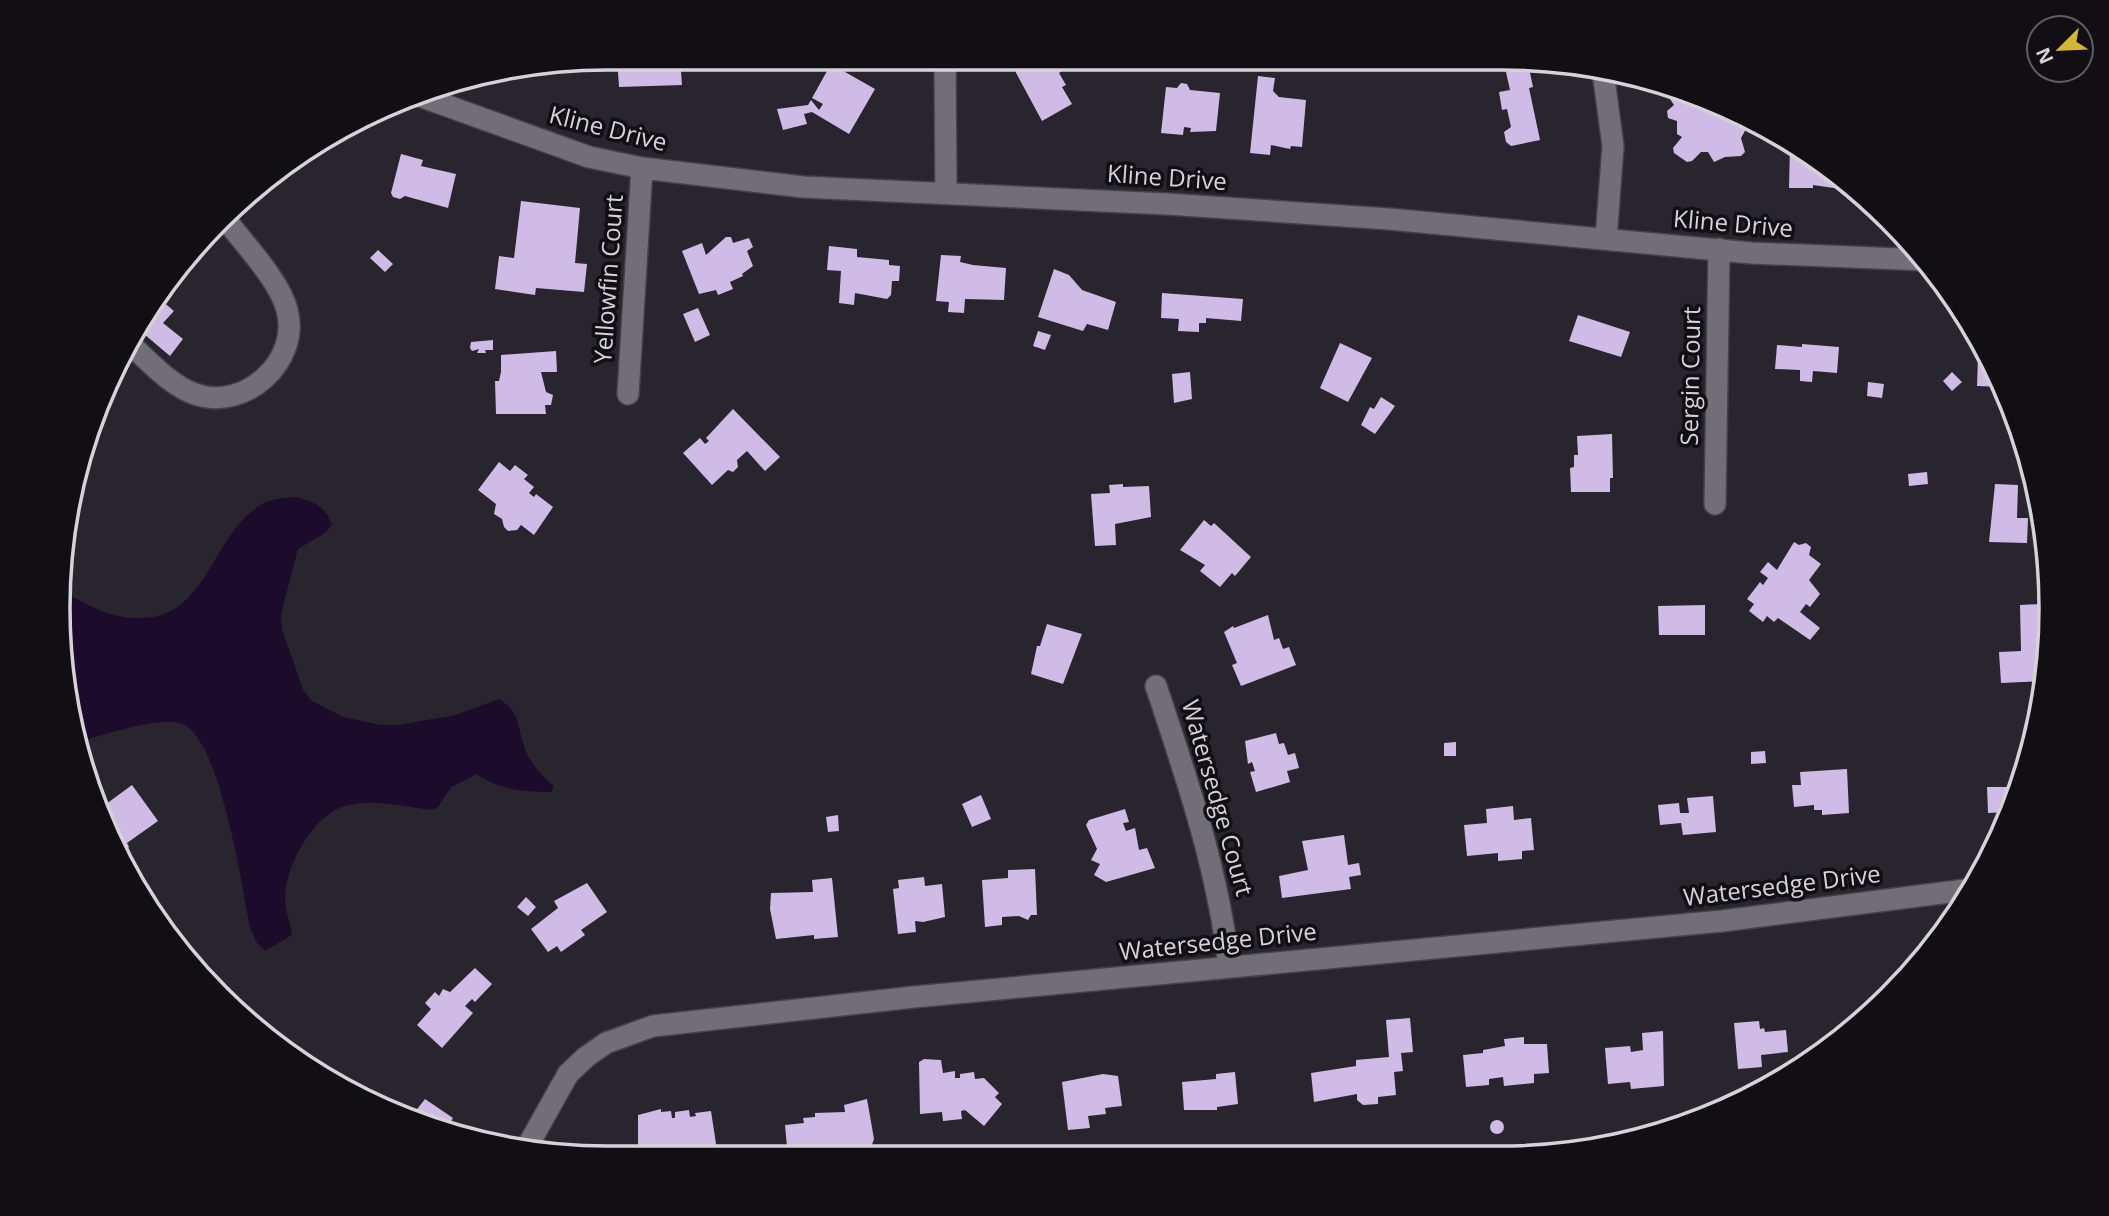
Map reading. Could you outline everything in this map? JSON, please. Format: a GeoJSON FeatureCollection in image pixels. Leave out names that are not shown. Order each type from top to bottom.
{"type":"FeatureCollection","features":[{"type":"Feature","properties":{"kind":"street"},"geometry":{"type":"LineString","coordinates":[[946,70],[946,193]]}},
{"type":"Feature","properties":{"kind":"street"},"geometry":{"type":"LineString","coordinates":[[1605,80],[1613,146],[1606,239]]}},
{"type":"Feature","properties":{"kind":"street","name":"Kline Drive"},"geometry":{"type":"LineString","coordinates":[[432,100],[589,157],[642,168],[803,187],[1194,206],[1807,257],[1911,260]]}},
{"type":"Feature","properties":{"kind":"street","name":"Yellowfin Court"},"geometry":{"type":"LineString","coordinates":[[628,394],[642,168]]}},
{"type":"Feature","properties":{"kind":"street"},"geometry":{"type":"LineString","coordinates":[[136,350],[181,388],[214,398],[231,397],[250,390],[278,363],[288,339],[287,309],[280,293],[230,226]]}},
{"type":"Feature","properties":{"kind":"street","name":"Sergin Court"},"geometry":{"type":"LineString","coordinates":[[1715,504],[1719,250]]}},
{"type":"Feature","properties":{"kind":"street","name":"Watersedge Court"},"geometry":{"type":"LineString","coordinates":[[1156,685],[1211,857],[1223,917],[1229,967]]}},
{"type":"Feature","properties":{"kind":"street","name":"Watersedge Drive"},"geometry":{"type":"LineString","coordinates":[[531,1140],[568,1074],[606,1043],[636,1030],[914,997],[1722,921],[1958,892]]}},
{"type":"Feature","properties":{"kind":"shaded area"},"geometry":{"type":"Polygon","coordinates":[[[294,497],[318,505],[332,525],[325,533],[298,549],[281,614],[282,629],[303,690],[312,701],[343,717],[380,725],[398,725],[456,715],[499,699],[514,714],[532,762],[554,786],[551,792],[522,791],[494,784],[477,774],[451,787],[438,807],[432,810],[366,803],[333,811],[303,843],[290,871],[285,898],[292,935],[265,951],[257,943],[250,928],[220,788],[198,739],[186,726],[165,722],[135,726],[86,740],[71,643],[70,596],[119,616],[149,618],[171,611],[189,597],[243,519],[262,504],[294,497]]]}},
{"type":"Feature","properties":{"kind":"building"},"geometry":{"type":"Polygon","coordinates":[[[618,70],[681,70],[682,85],[619,87],[618,70]]]}},
{"type":"Feature","properties":{"kind":"building"},"geometry":{"type":"Polygon","coordinates":[[[828,70],[842,70],[875,89],[849,134],[812,112],[804,114],[807,124],[783,130],[777,109],[808,105],[811,100],[819,110],[823,104],[812,98],[828,70]]]}},
{"type":"Feature","properties":{"kind":"building"},"geometry":{"type":"Polygon","coordinates":[[[1015,70],[1064,70],[1059,73],[1066,85],[1062,87],[1072,104],[1042,121],[1015,70]]]}},
{"type":"Feature","properties":{"kind":"building"},"geometry":{"type":"Polygon","coordinates":[[[1530,71],[1533,87],[1529,88],[1540,140],[1511,146],[1506,142],[1504,132],[1511,127],[1507,109],[1502,110],[1499,92],[1510,90],[1506,72],[1530,71]]]}},
{"type":"Feature","properties":{"kind":"building"},"geometry":{"type":"Polygon","coordinates":[[[1258,76],[1275,78],[1273,91],[1279,97],[1306,100],[1302,147],[1291,146],[1290,149],[1271,145],[1270,155],[1250,153],[1258,76]]]}},
{"type":"Feature","properties":{"kind":"building"},"geometry":{"type":"Polygon","coordinates":[[[1181,83],[1187,84],[1190,90],[1220,93],[1216,131],[1190,132],[1191,128],[1184,127],[1183,135],[1161,133],[1166,87],[1177,88],[1181,83]]]}},
{"type":"Feature","properties":{"kind":"building"},"geometry":{"type":"Polygon","coordinates":[[[1669,97],[1744,128],[1741,138],[1745,152],[1741,156],[1725,157],[1714,162],[1708,152],[1701,152],[1687,162],[1674,153],[1673,148],[1682,137],[1677,134],[1677,121],[1668,118],[1667,111],[1674,105],[1669,97]]]}},
{"type":"Feature","properties":{"kind":"building"},"geometry":{"type":"Polygon","coordinates":[[[401,154],[423,160],[421,166],[456,174],[448,208],[405,196],[400,199],[393,197],[391,193],[401,154]]]}},
{"type":"Feature","properties":{"kind":"building"},"geometry":{"type":"Polygon","coordinates":[[[1790,155],[1838,189],[1813,185],[1813,188],[1789,188],[1790,155]]]}},
{"type":"Feature","properties":{"kind":"building"},"geometry":{"type":"Polygon","coordinates":[[[521,201],[580,208],[575,263],[587,264],[584,292],[536,288],[535,295],[495,289],[499,256],[514,258],[521,201]]]}},
{"type":"Feature","properties":{"kind":"building"},"geometry":{"type":"Polygon","coordinates":[[[726,237],[731,237],[733,243],[749,238],[753,247],[747,251],[753,266],[742,274],[743,276],[730,282],[733,289],[718,295],[716,290],[699,294],[682,251],[702,243],[706,255],[726,237]]]}},
{"type":"Feature","properties":{"kind":"building"},"geometry":{"type":"Polygon","coordinates":[[[829,246],[857,249],[857,257],[889,260],[889,265],[900,266],[899,281],[892,281],[891,295],[887,299],[855,293],[854,305],[839,303],[841,271],[827,270],[829,246]]]}},
{"type":"Feature","properties":{"kind":"building"},"geometry":{"type":"Polygon","coordinates":[[[378,250],[393,264],[385,272],[370,258],[378,250]]]}},
{"type":"Feature","properties":{"kind":"building"},"geometry":{"type":"Polygon","coordinates":[[[941,255],[961,256],[960,262],[973,265],[1006,268],[1004,300],[965,299],[964,313],[948,312],[949,302],[936,301],[941,255]]]}},
{"type":"Feature","properties":{"kind":"building"},"geometry":{"type":"Polygon","coordinates":[[[1054,269],[1069,275],[1082,290],[1116,302],[1108,330],[1087,324],[1083,331],[1038,317],[1054,269]]]}},
{"type":"Feature","properties":{"kind":"building"},"geometry":{"type":"Polygon","coordinates":[[[1162,293],[1243,299],[1241,321],[1206,318],[1206,323],[1199,323],[1199,332],[1178,331],[1179,319],[1161,318],[1162,293]]]}},
{"type":"Feature","properties":{"kind":"building"},"geometry":{"type":"Polygon","coordinates":[[[165,303],[174,311],[163,323],[183,339],[170,356],[145,335],[165,303]]]}},
{"type":"Feature","properties":{"kind":"building"},"geometry":{"type":"Polygon","coordinates":[[[698,308],[710,335],[695,342],[683,314],[698,308]]]}},
{"type":"Feature","properties":{"kind":"building"},"geometry":{"type":"Polygon","coordinates":[[[1578,315],[1630,332],[1621,357],[1569,341],[1578,315]]]}},
{"type":"Feature","properties":{"kind":"building"},"geometry":{"type":"Polygon","coordinates":[[[1038,331],[1051,335],[1045,350],[1033,346],[1038,331]]]}},
{"type":"Feature","properties":{"kind":"building"},"geometry":{"type":"Polygon","coordinates":[[[493,340],[493,350],[485,350],[486,353],[477,353],[479,349],[472,351],[470,348],[471,342],[493,340]]]}},
{"type":"Feature","properties":{"kind":"building"},"geometry":{"type":"Polygon","coordinates":[[[1340,343],[1372,358],[1348,402],[1320,388],[1340,343]]]}},
{"type":"Feature","properties":{"kind":"building"},"geometry":{"type":"Polygon","coordinates":[[[1802,344],[1839,347],[1837,373],[1813,371],[1812,382],[1800,381],[1800,370],[1775,369],[1777,345],[1802,347],[1802,344]]]}},
{"type":"Feature","properties":{"kind":"building"},"geometry":{"type":"Polygon","coordinates":[[[556,351],[557,372],[541,372],[546,392],[553,395],[551,405],[545,405],[546,414],[496,414],[495,381],[499,381],[501,355],[556,351]]]}},
{"type":"Feature","properties":{"kind":"building"},"geometry":{"type":"Polygon","coordinates":[[[1978,359],[1991,387],[1977,386],[1978,359]]]}},
{"type":"Feature","properties":{"kind":"building"},"geometry":{"type":"Polygon","coordinates":[[[1190,372],[1192,399],[1174,403],[1172,374],[1190,372]]]}},
{"type":"Feature","properties":{"kind":"building"},"geometry":{"type":"Polygon","coordinates":[[[1952,372],[1962,382],[1952,391],[1943,381],[1952,372]]]}},
{"type":"Feature","properties":{"kind":"building"},"geometry":{"type":"Polygon","coordinates":[[[1868,382],[1884,384],[1882,398],[1867,396],[1868,382]]]}},
{"type":"Feature","properties":{"kind":"building"},"geometry":{"type":"Polygon","coordinates":[[[1381,397],[1395,406],[1375,434],[1361,425],[1370,407],[1374,409],[1381,397]]]}},
{"type":"Feature","properties":{"kind":"building"},"geometry":{"type":"Polygon","coordinates":[[[733,409],[780,457],[765,471],[747,451],[737,460],[738,467],[733,472],[728,470],[712,485],[683,453],[700,438],[705,444],[709,441],[706,438],[733,409]]]}},
{"type":"Feature","properties":{"kind":"building"},"geometry":{"type":"Polygon","coordinates":[[[1612,434],[1613,478],[1610,478],[1610,492],[1571,492],[1570,468],[1574,467],[1574,455],[1578,455],[1577,436],[1612,434]]]}},
{"type":"Feature","properties":{"kind":"building"},"geometry":{"type":"Polygon","coordinates":[[[499,462],[510,471],[515,465],[528,475],[524,479],[534,487],[529,493],[534,497],[536,494],[553,507],[534,535],[521,525],[517,530],[508,531],[502,519],[494,514],[496,504],[478,490],[499,462]]]}},
{"type":"Feature","properties":{"kind":"building"},"geometry":{"type":"Polygon","coordinates":[[[1927,472],[1928,484],[1909,486],[1908,474],[1927,472]]]}},
{"type":"Feature","properties":{"kind":"building"},"geometry":{"type":"Polygon","coordinates":[[[1123,484],[1123,487],[1149,486],[1151,517],[1115,524],[1116,545],[1095,546],[1091,494],[1110,493],[1109,485],[1123,484]]]}},
{"type":"Feature","properties":{"kind":"building"},"geometry":{"type":"Polygon","coordinates":[[[1995,484],[2018,485],[2017,518],[2028,518],[2027,543],[1989,542],[1995,484]]]}},
{"type":"Feature","properties":{"kind":"building"},"geometry":{"type":"Polygon","coordinates":[[[1204,520],[1211,526],[1214,523],[1251,557],[1235,576],[1232,573],[1220,587],[1200,571],[1205,565],[1180,550],[1204,520]]]}},
{"type":"Feature","properties":{"kind":"building"},"geometry":{"type":"Polygon","coordinates":[[[1794,542],[1799,545],[1806,543],[1811,547],[1809,555],[1821,564],[1809,580],[1820,594],[1810,607],[1806,604],[1800,612],[1820,628],[1810,640],[1778,618],[1774,622],[1767,616],[1763,622],[1749,611],[1754,604],[1747,599],[1760,582],[1763,585],[1768,578],[1760,572],[1768,562],[1777,570],[1794,542]]]}},
{"type":"Feature","properties":{"kind":"building"},"geometry":{"type":"Polygon","coordinates":[[[2039,604],[2034,681],[2001,683],[1999,652],[2021,651],[2020,605],[2039,604]]]}},
{"type":"Feature","properties":{"kind":"building"},"geometry":{"type":"Polygon","coordinates":[[[1705,605],[1705,635],[1659,635],[1658,606],[1705,605]]]}},
{"type":"Feature","properties":{"kind":"building"},"geometry":{"type":"Polygon","coordinates":[[[1268,615],[1274,640],[1279,638],[1283,649],[1289,647],[1296,665],[1241,686],[1232,665],[1237,663],[1224,632],[1233,626],[1234,628],[1268,615]]]}},
{"type":"Feature","properties":{"kind":"building"},"geometry":{"type":"Polygon","coordinates":[[[1047,624],[1082,634],[1063,684],[1031,674],[1037,646],[1040,646],[1047,624]]]}},
{"type":"Feature","properties":{"kind":"building"},"geometry":{"type":"Polygon","coordinates":[[[1276,733],[1279,744],[1284,743],[1288,755],[1295,753],[1299,768],[1287,771],[1290,782],[1256,792],[1250,772],[1255,771],[1252,762],[1248,764],[1245,741],[1276,733]]]}},
{"type":"Feature","properties":{"kind":"building"},"geometry":{"type":"Polygon","coordinates":[[[1456,742],[1456,756],[1444,756],[1444,743],[1456,742]]]}},
{"type":"Feature","properties":{"kind":"building"},"geometry":{"type":"Polygon","coordinates":[[[1765,751],[1766,763],[1751,764],[1751,752],[1765,751]]]}},
{"type":"Feature","properties":{"kind":"building"},"geometry":{"type":"Polygon","coordinates":[[[1847,769],[1849,813],[1822,815],[1822,810],[1814,810],[1814,805],[1794,807],[1792,785],[1801,785],[1800,772],[1847,769]]]}},
{"type":"Feature","properties":{"kind":"building"},"geometry":{"type":"Polygon","coordinates":[[[132,785],[158,821],[127,843],[129,847],[127,849],[107,803],[132,785]]]}},
{"type":"Feature","properties":{"kind":"building"},"geometry":{"type":"Polygon","coordinates":[[[1987,787],[2008,787],[1999,813],[1988,813],[1987,787]]]}},
{"type":"Feature","properties":{"kind":"building"},"geometry":{"type":"Polygon","coordinates":[[[981,795],[991,819],[972,827],[962,804],[981,795]]]}},
{"type":"Feature","properties":{"kind":"building"},"geometry":{"type":"Polygon","coordinates":[[[1713,796],[1716,832],[1683,835],[1681,823],[1660,825],[1658,805],[1679,803],[1680,813],[1689,813],[1687,798],[1713,796]]]}},
{"type":"Feature","properties":{"kind":"building"},"geometry":{"type":"Polygon","coordinates":[[[1513,806],[1514,820],[1531,818],[1534,850],[1522,851],[1522,859],[1498,861],[1498,853],[1467,856],[1464,825],[1487,823],[1486,809],[1513,806]]]}},
{"type":"Feature","properties":{"kind":"building"},"geometry":{"type":"Polygon","coordinates":[[[1125,809],[1129,822],[1123,823],[1126,831],[1135,828],[1139,850],[1147,848],[1155,868],[1106,882],[1094,875],[1100,864],[1091,860],[1097,849],[1086,825],[1089,820],[1125,809]]]}},
{"type":"Feature","properties":{"kind":"building"},"geometry":{"type":"Polygon","coordinates":[[[838,815],[839,831],[828,832],[826,817],[838,815]]]}},
{"type":"Feature","properties":{"kind":"building"},"geometry":{"type":"Polygon","coordinates":[[[1344,835],[1348,865],[1359,863],[1361,875],[1349,877],[1351,889],[1282,898],[1279,876],[1308,870],[1302,841],[1344,835]]]}},
{"type":"Feature","properties":{"kind":"building"},"geometry":{"type":"Polygon","coordinates":[[[1035,869],[1037,915],[1031,915],[1028,920],[1019,916],[1002,917],[1002,925],[985,927],[982,880],[1008,878],[1008,870],[1035,869]]]}},
{"type":"Feature","properties":{"kind":"building"},"geometry":{"type":"Polygon","coordinates":[[[924,877],[925,886],[942,884],[945,917],[915,921],[916,932],[898,934],[893,889],[899,888],[898,880],[924,877]]]}},
{"type":"Feature","properties":{"kind":"building"},"geometry":{"type":"Polygon","coordinates":[[[832,878],[838,937],[814,939],[814,935],[776,939],[770,909],[771,893],[813,892],[812,880],[832,878]]]}},
{"type":"Feature","properties":{"kind":"building"},"geometry":{"type":"Polygon","coordinates":[[[587,883],[607,912],[581,930],[585,935],[561,952],[557,946],[548,952],[531,929],[558,908],[554,901],[587,883]]]}},
{"type":"Feature","properties":{"kind":"building"},"geometry":{"type":"Polygon","coordinates":[[[526,897],[536,907],[528,916],[517,907],[526,897]]]}},
{"type":"Feature","properties":{"kind":"building"},"geometry":{"type":"Polygon","coordinates":[[[475,968],[492,984],[475,1002],[472,999],[465,1006],[473,1013],[442,1048],[417,1025],[431,1009],[425,1003],[435,992],[439,996],[443,989],[450,992],[475,968]]]}},
{"type":"Feature","properties":{"kind":"building"},"geometry":{"type":"Polygon","coordinates":[[[1410,1018],[1413,1052],[1401,1053],[1403,1071],[1394,1072],[1396,1095],[1378,1097],[1378,1104],[1363,1105],[1357,1100],[1357,1094],[1314,1102],[1311,1073],[1356,1066],[1356,1060],[1389,1057],[1386,1020],[1410,1018]]]}},
{"type":"Feature","properties":{"kind":"building"},"geometry":{"type":"Polygon","coordinates":[[[1759,1021],[1760,1029],[1764,1028],[1765,1032],[1786,1030],[1788,1052],[1761,1055],[1762,1067],[1738,1069],[1734,1023],[1759,1021]]]}},
{"type":"Feature","properties":{"kind":"building"},"geometry":{"type":"Polygon","coordinates":[[[1663,1031],[1664,1086],[1631,1089],[1630,1082],[1608,1084],[1605,1048],[1630,1046],[1631,1052],[1643,1050],[1642,1033],[1663,1031]]]}},
{"type":"Feature","properties":{"kind":"building"},"geometry":{"type":"Polygon","coordinates":[[[1524,1037],[1524,1044],[1547,1044],[1549,1073],[1534,1074],[1534,1083],[1504,1086],[1503,1077],[1489,1079],[1489,1085],[1466,1087],[1463,1055],[1483,1053],[1483,1050],[1505,1046],[1504,1039],[1524,1037]]]}},
{"type":"Feature","properties":{"kind":"building"},"geometry":{"type":"Polygon","coordinates":[[[924,1059],[941,1060],[943,1073],[955,1071],[955,1078],[960,1078],[960,1074],[974,1072],[975,1079],[984,1078],[999,1093],[995,1097],[1002,1104],[984,1126],[965,1110],[961,1111],[962,1119],[943,1121],[942,1112],[920,1114],[919,1062],[924,1059]]]}},
{"type":"Feature","properties":{"kind":"building"},"geometry":{"type":"Polygon","coordinates":[[[1235,1072],[1238,1104],[1217,1107],[1217,1110],[1184,1110],[1182,1082],[1216,1079],[1216,1074],[1235,1072]]]}},
{"type":"Feature","properties":{"kind":"building"},"geometry":{"type":"Polygon","coordinates":[[[1103,1074],[1118,1076],[1122,1106],[1105,1108],[1106,1114],[1088,1116],[1090,1128],[1068,1130],[1062,1082],[1103,1074]]]}},
{"type":"Feature","properties":{"kind":"building"},"geometry":{"type":"Polygon","coordinates":[[[425,1099],[453,1118],[451,1122],[416,1110],[425,1099]]]}},
{"type":"Feature","properties":{"kind":"building"},"geometry":{"type":"Polygon","coordinates":[[[867,1099],[874,1139],[872,1146],[787,1146],[785,1125],[804,1123],[803,1118],[815,1117],[815,1113],[845,1112],[844,1105],[867,1099]]]}},
{"type":"Feature","properties":{"kind":"building"},"geometry":{"type":"Polygon","coordinates":[[[661,1109],[661,1112],[671,1111],[672,1118],[675,1118],[675,1112],[689,1110],[690,1117],[696,1116],[695,1113],[711,1111],[716,1146],[638,1146],[638,1115],[661,1109]]]}},
{"type":"Feature","properties":{"kind":"building"},"geometry":{"type":"Polygon","coordinates":[[[1494,1120],[1500,1120],[1504,1127],[1500,1134],[1494,1134],[1490,1130],[1490,1124],[1494,1120]]]}}]}
